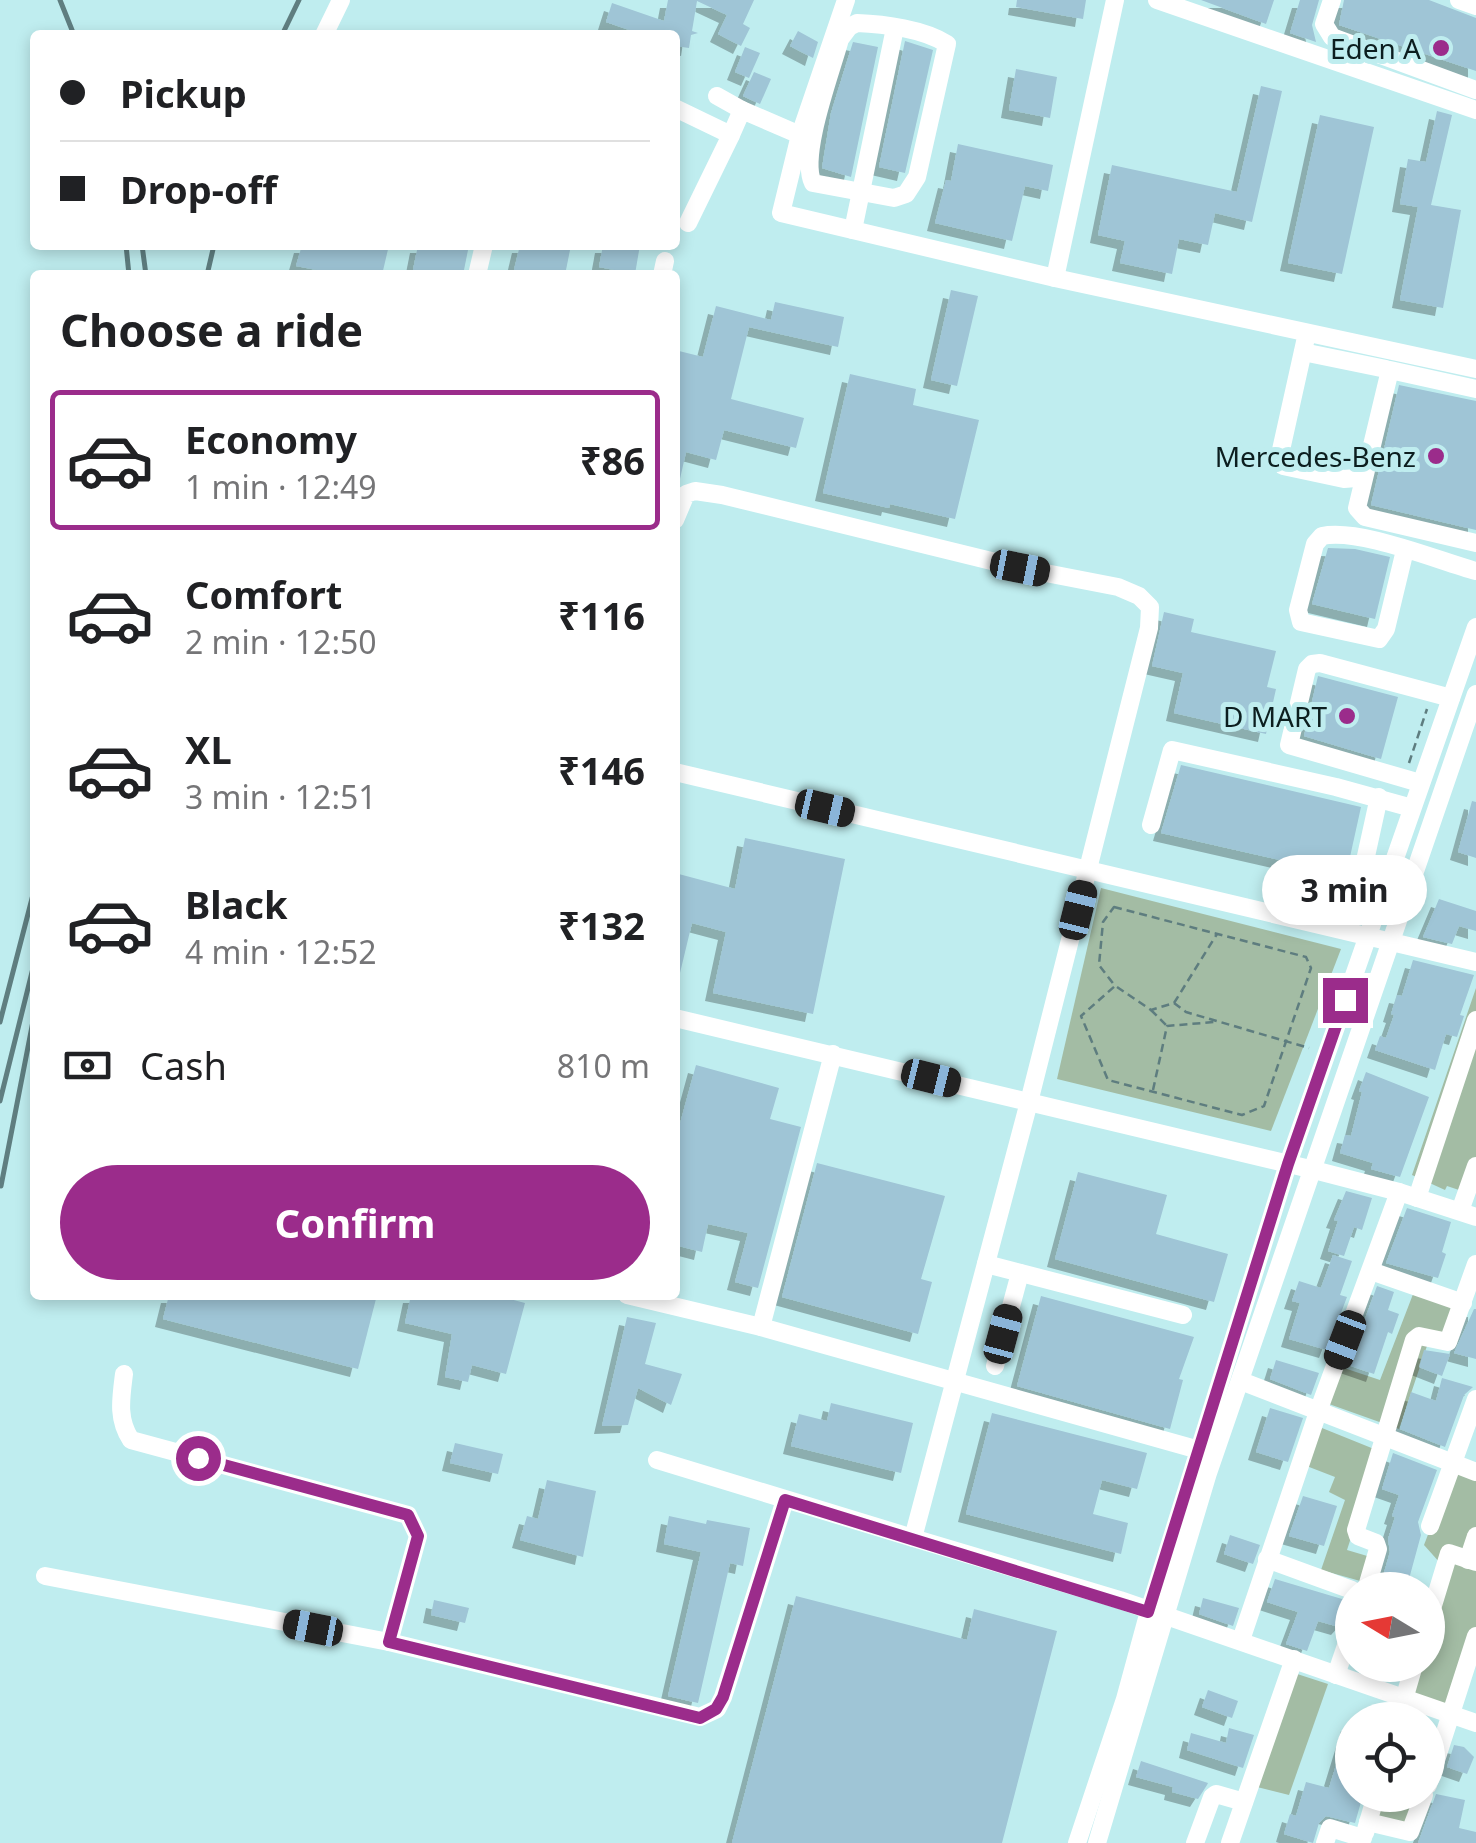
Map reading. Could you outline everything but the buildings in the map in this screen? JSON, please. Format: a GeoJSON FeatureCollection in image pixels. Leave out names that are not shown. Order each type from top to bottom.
{"type":"FeatureCollection","features":[{"type":"Feature","properties":{"kind":"street"},"geometry":{"type":"LineString","coordinates":[[326,30],[340,0]]}},
{"type":"Feature","properties":{"kind":"street"},"geometry":{"type":"LineString","coordinates":[[846,0],[800,135],[780,213],[1307,333],[1476,389]]}},
{"type":"Feature","properties":{"kind":"street"},"geometry":{"type":"LineString","coordinates":[[1055,278],[1115,0]]}},
{"type":"Feature","properties":{"kind":"street"},"geometry":{"type":"LineString","coordinates":[[1157,0],[1476,110]]}},
{"type":"Feature","properties":{"kind":"street"},"geometry":{"type":"LineString","coordinates":[[1332,0],[1324,24],[1332,38],[1476,90]]}},
{"type":"Feature","properties":{"kind":"street"},"geometry":{"type":"LineString","coordinates":[[1459,0],[1476,6]]}},
{"type":"Feature","properties":{"kind":"street"},"geometry":{"type":"LineString","coordinates":[[857,23],[939,38],[947,44],[947,53],[913,186],[906,194],[894,198],[860,192],[813,182],[808,164],[840,39],[848,26],[857,23]]}},
{"type":"Feature","properties":{"kind":"street"},"geometry":{"type":"LineString","coordinates":[[852,230],[895,28]]}},
{"type":"Feature","properties":{"kind":"street"},"geometry":{"type":"LineString","coordinates":[[717,96],[800,135]]}},
{"type":"Feature","properties":{"kind":"street"},"geometry":{"type":"LineString","coordinates":[[680,110],[730,135]]}},
{"type":"Feature","properties":{"kind":"street"},"geometry":{"type":"LineString","coordinates":[[688,223],[742,110]]}},
{"type":"Feature","properties":{"kind":"street"},"geometry":{"type":"LineString","coordinates":[[1307,333],[1279,458],[1282,466],[1356,478],[1390,360]]}},
{"type":"Feature","properties":{"kind":"street"},"geometry":{"type":"LineString","coordinates":[[1302,352],[1476,369]]}},
{"type":"Feature","properties":{"kind":"street"},"geometry":{"type":"LineString","coordinates":[[1390,360],[1358,512],[1365,517],[1476,542]]}},
{"type":"Feature","properties":{"kind":"street"},"geometry":{"type":"LineString","coordinates":[[680,508],[686,494],[694,491],[722,494],[1020,568],[1118,588],[1139,596],[1150,608],[1149,628],[1029,1102],[913,1538]]}},
{"type":"Feature","properties":{"kind":"street"},"geometry":{"type":"LineString","coordinates":[[1406,550],[1386,629],[1379,640],[1301,622],[1298,610],[1315,544],[1322,536],[1345,533],[1406,550],[1476,571]]}},
{"type":"Feature","properties":{"kind":"street"},"geometry":{"type":"LineString","coordinates":[[1097,1843],[1199,1450],[1288,1164],[1412,808],[1412,781],[1442,696],[1476,626]]}},
{"type":"Feature","properties":{"kind":"street"},"geometry":{"type":"LineString","coordinates":[[1412,781],[1289,746],[1307,669],[1320,663],[1442,696]]}},
{"type":"Feature","properties":{"kind":"street"},"geometry":{"type":"LineString","coordinates":[[1077,1843],[1241,1381],[1310,1169],[1476,694]]}},
{"type":"Feature","properties":{"kind":"street"},"geometry":{"type":"LineString","coordinates":[[1151,826],[1172,750],[1412,808]]}},
{"type":"Feature","properties":{"kind":"street"},"geometry":{"type":"LineString","coordinates":[[680,773],[1476,962]]}},
{"type":"Feature","properties":{"kind":"street"},"geometry":{"type":"LineString","coordinates":[[1348,889],[1359,888],[1378,797]]}},
{"type":"Feature","properties":{"kind":"street"},"geometry":{"type":"LineString","coordinates":[[680,1019],[1310,1169],[1468,1214],[1476,1166]]}},
{"type":"Feature","properties":{"kind":"street"},"geometry":{"type":"LineString","coordinates":[[1240,1640],[1371,1270],[1408,1195],[1476,1020]]}},
{"type":"Feature","properties":{"kind":"street"},"geometry":{"type":"LineString","coordinates":[[762,1327],[833,1054]]}},
{"type":"Feature","properties":{"kind":"street"},"geometry":{"type":"LineString","coordinates":[[986,1264],[1182,1316]]}},
{"type":"Feature","properties":{"kind":"street"},"geometry":{"type":"LineString","coordinates":[[1371,1572],[1378,1548],[1376,1543],[1358,1536],[1356,1530],[1414,1340],[1419,1336],[1448,1342],[1476,1264]]}},
{"type":"Feature","properties":{"kind":"street"},"geometry":{"type":"LineString","coordinates":[[1371,1270],[1463,1303]]}},
{"type":"Feature","properties":{"kind":"street"},"geometry":{"type":"LineString","coordinates":[[995,1366],[1020,1273]]}},
{"type":"Feature","properties":{"kind":"street"},"geometry":{"type":"LineString","coordinates":[[648,1300],[762,1327],[1199,1450]]}},
{"type":"Feature","properties":{"kind":"street"},"geometry":{"type":"LineString","coordinates":[[124,1374],[120,1405],[124,1429],[131,1440],[408,1515],[418,1536],[389,1642]]}},
{"type":"Feature","properties":{"kind":"street"},"geometry":{"type":"LineString","coordinates":[[1241,1381],[1476,1472]]}},
{"type":"Feature","properties":{"kind":"street"},"geometry":{"type":"LineString","coordinates":[[1430,1526],[1476,1399]]}},
{"type":"Feature","properties":{"kind":"street"},"geometry":{"type":"LineString","coordinates":[[657,1460],[1158,1614],[1335,1674]]}},
{"type":"Feature","properties":{"kind":"street"},"geometry":{"type":"LineString","coordinates":[[45,1576],[389,1642],[700,1718],[716,1709],[723,1697],[785,1500]]}},
{"type":"Feature","properties":{"kind":"street"},"geometry":{"type":"LineString","coordinates":[[1442,1572],[1448,1553],[1472,1561],[1476,1536]]}},
{"type":"Feature","properties":{"kind":"street"},"geometry":{"type":"LineString","coordinates":[[1268,1558],[1335,1584]]}},
{"type":"Feature","properties":{"kind":"street"},"geometry":{"type":"LineString","coordinates":[[1445,1730],[1476,1636]]}},
{"type":"Feature","properties":{"kind":"street"},"geometry":{"type":"LineString","coordinates":[[1230,1843],[1294,1659]]}},
{"type":"Feature","properties":{"kind":"street"},"geometry":{"type":"LineString","coordinates":[[1359,1682],[1476,1723]]}},
{"type":"Feature","properties":{"kind":"street"},"geometry":{"type":"LineString","coordinates":[[1403,1702],[1409,1682]]}},
{"type":"Feature","properties":{"kind":"street"},"geometry":{"type":"LineString","coordinates":[[1195,1843],[1212,1797],[1216,1794],[1244,1802]]}},
{"type":"Feature","properties":{"kind":"street"},"geometry":{"type":"LineString","coordinates":[[1324,1843],[1330,1828],[1364,1834],[1410,1832],[1418,1812]]}},
{"type":"Feature","properties":{"kind":"path"},"geometry":{"type":"LineString","coordinates":[[1412,781],[1442,696]]}},
{"type":"Feature","properties":{"kind":"path"},"geometry":{"type":"LineString","coordinates":[[1115,986],[1081,1016],[1108,1080],[1242,1114],[1264,1106],[1311,968],[1306,956],[1114,907],[1103,922],[1099,965],[1115,986],[1167,1026],[1218,1022]]}},
{"type":"Feature","properties":{"kind":"path"},"geometry":{"type":"LineString","coordinates":[[1150,1010],[1174,1004],[1217,934]]}},
{"type":"Feature","properties":{"kind":"path"},"geometry":{"type":"LineString","coordinates":[[1174,1004],[1186,1012],[1326,1053]]}},
{"type":"Feature","properties":{"kind":"path"},"geometry":{"type":"LineString","coordinates":[[1152,1091],[1167,1026]]}},
{"type":"Feature","properties":{"kind":"green space"},"geometry":{"type":"Polygon","coordinates":[[[1101,888],[1341,949],[1271,1131],[1057,1079],[1101,888]]]}},
{"type":"Feature","properties":{"kind":"green space"},"geometry":{"type":"Polygon","coordinates":[[[1476,988],[1476,1161],[1465,1192],[1447,1186],[1445,1190],[1412,1175],[1476,988]]]}},
{"type":"Feature","properties":{"kind":"green space"},"geometry":{"type":"Polygon","coordinates":[[[1415,1289],[1460,1304],[1446,1339],[1430,1337],[1399,1429],[1329,1404],[1341,1367],[1380,1380],[1415,1289]]]}},
{"type":"Feature","properties":{"kind":"green space"},"geometry":{"type":"Polygon","coordinates":[[[1317,1426],[1379,1451],[1347,1550],[1374,1558],[1372,1572],[1335,1574],[1321,1570],[1345,1500],[1329,1492],[1335,1477],[1304,1465],[1317,1426]]]}},
{"type":"Feature","properties":{"kind":"green space"},"geometry":{"type":"Polygon","coordinates":[[[1454,1467],[1476,1475],[1476,1528],[1466,1556],[1441,1564],[1424,1545],[1454,1467]]]}},
{"type":"Feature","properties":{"kind":"green space"},"geometry":{"type":"Polygon","coordinates":[[[1451,1555],[1476,1570],[1476,1627],[1448,1709],[1445,1702],[1428,1702],[1409,1695],[1413,1682],[1445,1682],[1445,1575],[1451,1555]]]}},
{"type":"Feature","properties":{"kind":"green space"},"geometry":{"type":"Polygon","coordinates":[[[1288,1671],[1328,1684],[1289,1795],[1253,1786],[1288,1671]]]}},
{"type":"Feature","properties":{"kind":"green space"},"geometry":{"type":"Polygon","coordinates":[[[1373,1812],[1416,1812],[1411,1829],[1371,1818],[1373,1812]]]}},
{"type":"Feature","properties":{"kind":"railway"},"geometry":{"type":"LineString","coordinates":[[60,0],[72,30]]}},
{"type":"Feature","properties":{"kind":"railway"},"geometry":{"type":"LineString","coordinates":[[284,30],[299,0]]}},
{"type":"Feature","properties":{"kind":"railway"},"geometry":{"type":"LineString","coordinates":[[126,250],[128,270]]}},
{"type":"Feature","properties":{"kind":"railway"},"geometry":{"type":"LineString","coordinates":[[143,250],[145,270]]}},
{"type":"Feature","properties":{"kind":"railway"},"geometry":{"type":"LineString","coordinates":[[208,270],[213,250]]}},
{"type":"Feature","properties":{"kind":"railway"},"geometry":{"type":"LineString","coordinates":[[0,1022],[30,906]]}},
{"type":"Feature","properties":{"kind":"railway"},"geometry":{"type":"LineString","coordinates":[[0,1101],[30,980]]}},
{"type":"Feature","properties":{"kind":"railway"},"geometry":{"type":"LineString","coordinates":[[1,1186],[30,1037]]}},
{"type":"Feature","properties":{"kind":"place","name":"Eden A"},"geometry":{"type":"Point","coordinates":[1441,48]}},
{"type":"Feature","properties":{"kind":"place","name":"Mercedes-Benz"},"geometry":{"type":"Point","coordinates":[1436,456]}},
{"type":"Feature","properties":{"kind":"place","name":"D MART"},"geometry":{"type":"Point","coordinates":[1347,716]}},
{"type":"Feature","properties":{"kind":"route"},"geometry":{"type":"LineString","coordinates":[[198,1458],[408,1515],[418,1536],[389,1642],[700,1718],[716,1709],[723,1697],[785,1500],[1120,1600],[1148,1612],[1288,1164],[1345,1000]]}}]}
